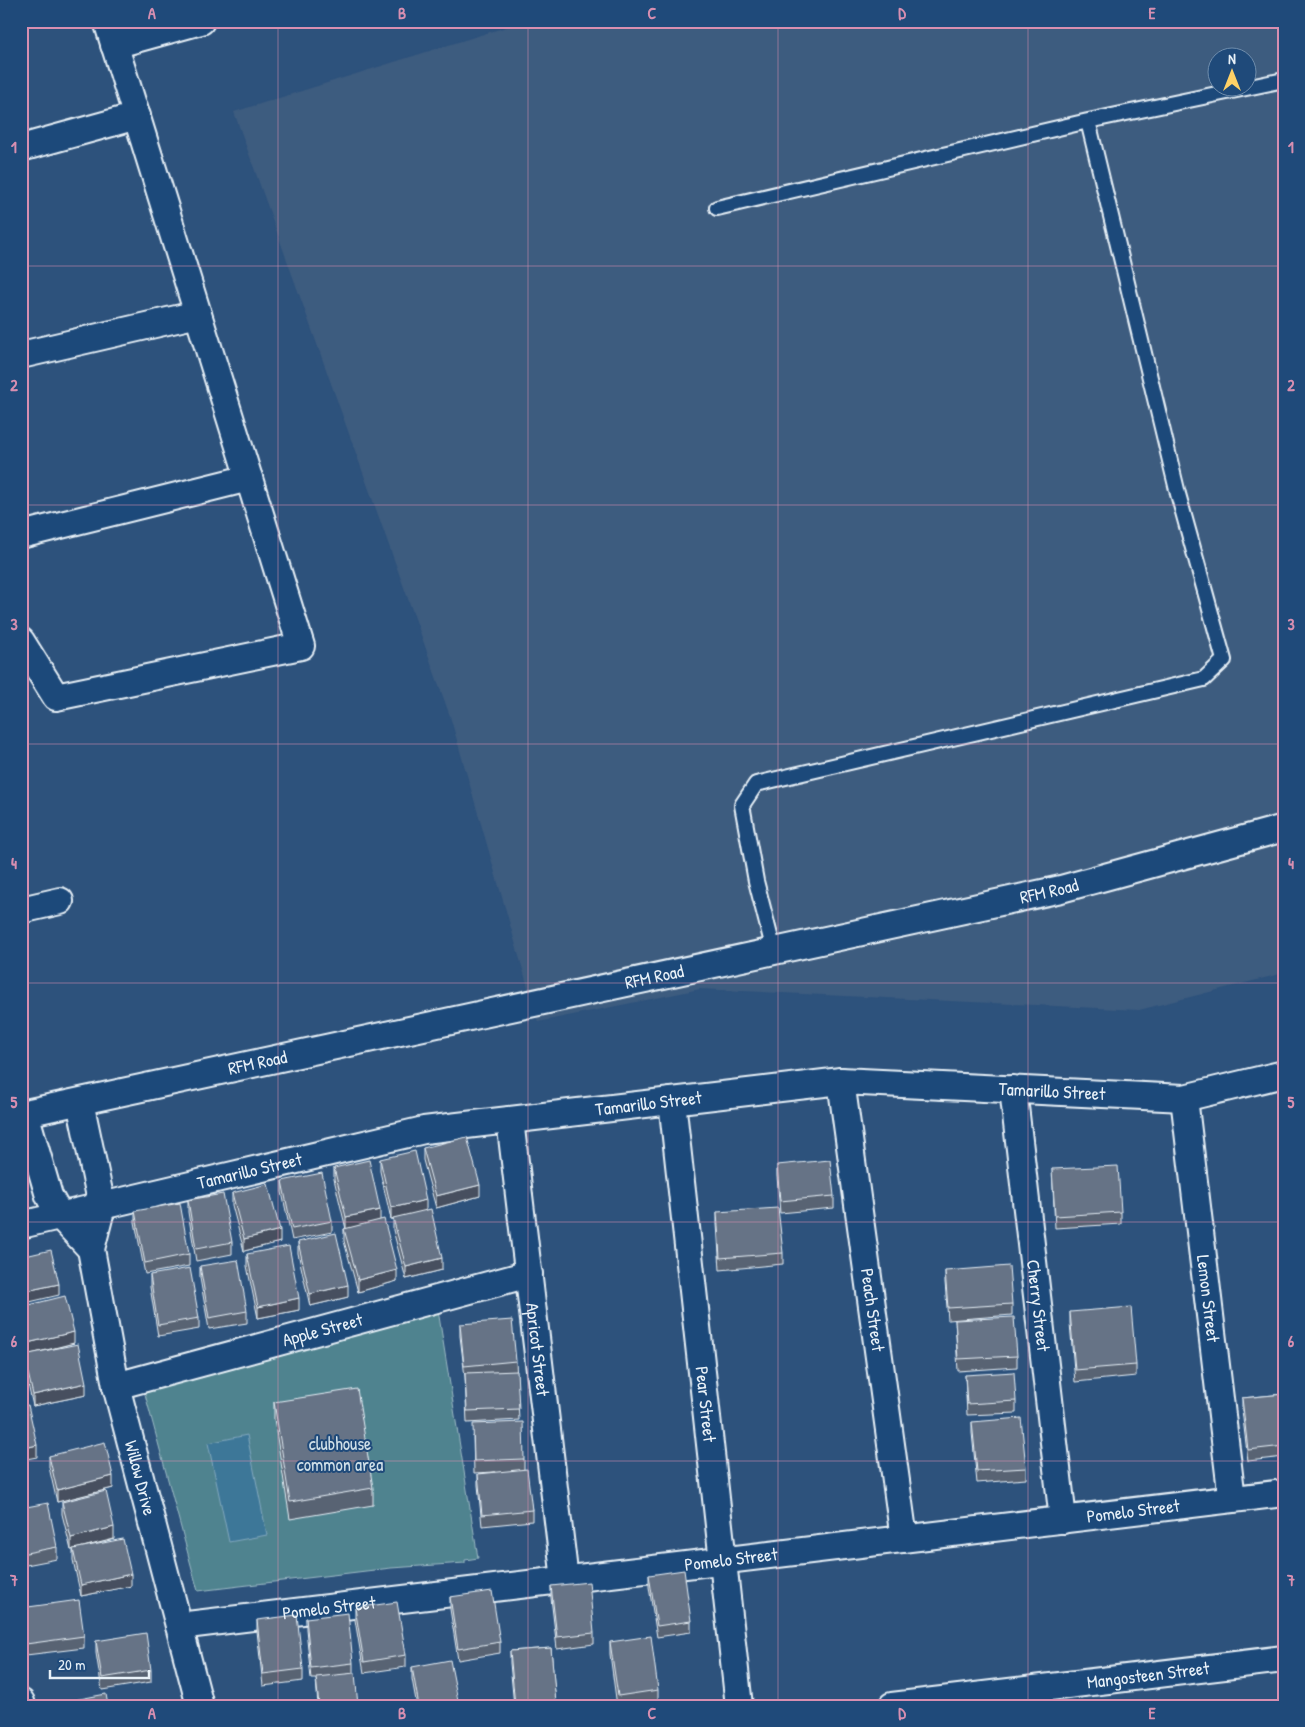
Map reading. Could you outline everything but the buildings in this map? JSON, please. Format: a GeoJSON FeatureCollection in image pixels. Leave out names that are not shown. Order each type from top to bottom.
{"type":"FeatureCollection","features":[{"type":"Feature","properties":{"kind":"street"},"geometry":{"type":"LineString","coordinates":[[21,641],[56,697],[301,646],[110,33],[201,21]]}},
{"type":"Feature","properties":{"kind":"street"},"geometry":{"type":"LineString","coordinates":[[21,148],[136,116]]}},
{"type":"Feature","properties":{"kind":"street"},"geometry":{"type":"LineString","coordinates":[[21,355],[198,314]]}},
{"type":"Feature","properties":{"kind":"street"},"geometry":{"type":"LineString","coordinates":[[21,535],[249,478]]}},
{"type":"Feature","properties":{"kind":"street","name":"RFM Road"},"geometry":{"type":"LineString","coordinates":[[23,1114],[1061,889],[1284,828]]}},
{"type":"Feature","properties":{"kind":"street"},"geometry":{"type":"LineString","coordinates":[[21,910],[60,901]]}},
{"type":"Feature","properties":{"kind":"street","name":"Tamarillo Street"},"geometry":{"type":"LineString","coordinates":[[21,1225],[424,1130],[841,1081],[1184,1098],[1284,1074]]}},
{"type":"Feature","properties":{"kind":"street","name":"Peach Street"},"geometry":{"type":"LineString","coordinates":[[841,1081],[904,1539]]}},
{"type":"Feature","properties":{"kind":"street","name":"Cherry Street"},"geometry":{"type":"LineString","coordinates":[[1013,1089],[1063,1520]]}},
{"type":"Feature","properties":{"kind":"street","name":"Lemon Street"},"geometry":{"type":"LineString","coordinates":[[1184,1098],[1232,1499]]}},
{"type":"Feature","properties":{"kind":"street","name":"Pear Street"},"geometry":{"type":"LineString","coordinates":[[672,1101],[739,1706]]}},
{"type":"Feature","properties":{"kind":"street"},"geometry":{"type":"LineString","coordinates":[[80,1102],[102,1206],[91,1249]]}},
{"type":"Feature","properties":{"kind":"street"},"geometry":{"type":"LineString","coordinates":[[23,1114],[47,1189],[60,1216],[91,1249]]}},
{"type":"Feature","properties":{"kind":"street","name":"Apricot Street"},"geometry":{"type":"LineString","coordinates":[[510,1120],[565,1580]]}},
{"type":"Feature","properties":{"kind":"street","name":"Willow Drive"},"geometry":{"type":"LineString","coordinates":[[91,1249],[116,1386],[200,1706]]}},
{"type":"Feature","properties":{"kind":"street","name":"Apple Street"},"geometry":{"type":"LineString","coordinates":[[116,1386],[529,1274]]}},
{"type":"Feature","properties":{"kind":"street","name":"Pomelo Street"},"geometry":{"type":"LineString","coordinates":[[179,1626],[1284,1493]]}},
{"type":"Feature","properties":{"kind":"street","name":"Mangosteen Street"},"geometry":{"type":"LineString","coordinates":[[892,1706],[1284,1658]]}},
{"type":"Feature","properties":{"kind":"street"},"geometry":{"type":"LineString","coordinates":[[21,1702],[22,1706]]}},
{"type":"Feature","properties":{"kind":"lane"},"geometry":{"type":"LineString","coordinates":[[717,208],[1088,121],[1284,80]]}},
{"type":"Feature","properties":{"kind":"lane"},"geometry":{"type":"LineString","coordinates":[[774,951],[756,881],[742,805],[756,784],[1204,679],[1224,660],[1178,494],[1088,121]]}},
{"type":"Feature","properties":{"kind":"shaded area"},"geometry":{"type":"Polygon","coordinates":[[[526,21],[1284,21],[1284,973],[1139,1010],[700,989],[538,1022],[450,716],[234,112],[526,21]]]}},
{"type":"Feature","properties":{"kind":"shaded area"},"geometry":{"type":"Polygon","coordinates":[[[247,1435],[267,1535],[229,1542],[208,1443],[247,1435]]]}},
{"type":"Feature","properties":{"kind":"green space","name":"clubhouse common area"},"geometry":{"type":"Polygon","coordinates":[[[437,1304],[478,1558],[465,1560],[465,1563],[391,1568],[198,1591],[142,1383],[437,1304]]]}}]}
